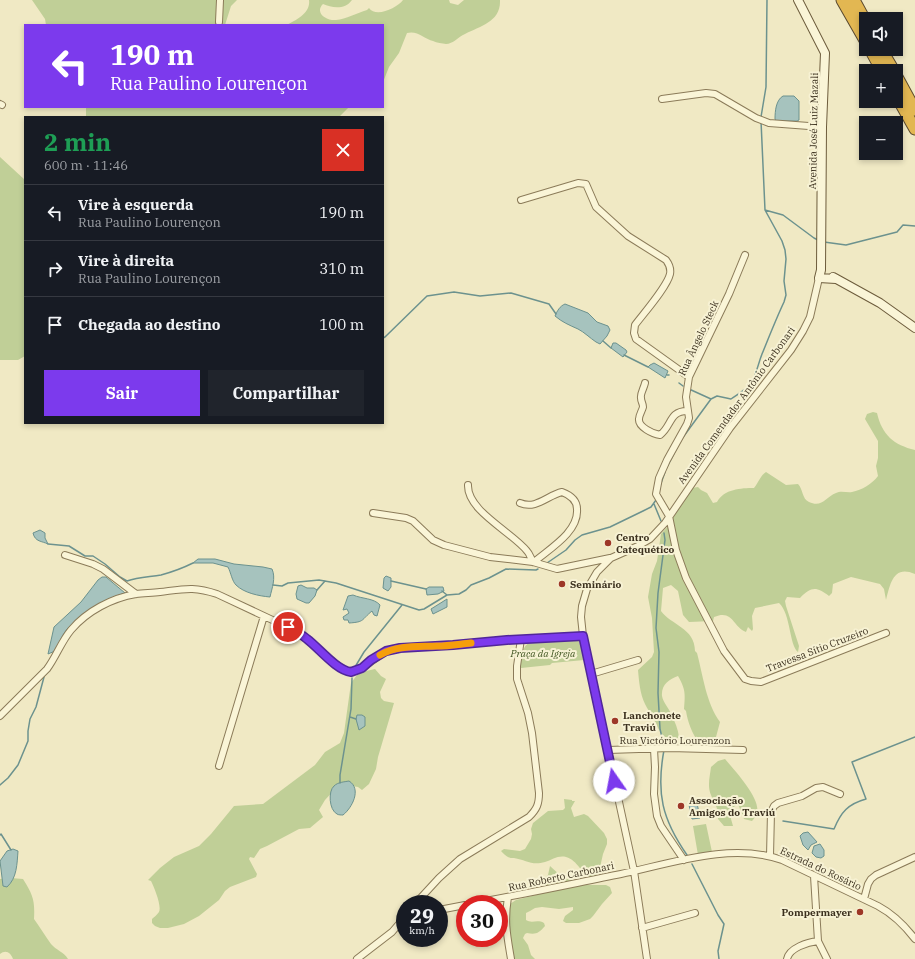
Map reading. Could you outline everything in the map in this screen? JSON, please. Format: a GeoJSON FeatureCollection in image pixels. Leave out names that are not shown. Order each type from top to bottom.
{"type":"FeatureCollection","features":[{"type":"Feature","properties":{"kind":"highway"},"geometry":{"type":"LineString","coordinates":[[842,0],[859,30]]}},
{"type":"Feature","properties":{"kind":"highway"},"geometry":{"type":"LineString","coordinates":[[854,0],[861,12]]}},
{"type":"Feature","properties":{"kind":"highway"},"geometry":{"type":"LineString","coordinates":[[860,0],[865,12]]}},
{"type":"Feature","properties":{"kind":"highway"},"geometry":{"type":"LineString","coordinates":[[903,88],[915,110]]}},
{"type":"Feature","properties":{"kind":"highway"},"geometry":{"type":"LineString","coordinates":[[903,108],[915,129]]}},
{"type":"Feature","properties":{"kind":"main road","name":"Avenida José Luiz Mazali"},"geometry":{"type":"LineString","coordinates":[[798,0],[825,53],[822,127],[821,270]]}},
{"type":"Feature","properties":{"kind":"main road","name":"Avenida Comendador Antônio Carbonari"},"geometry":{"type":"LineString","coordinates":[[819,278],[821,270]]}},
{"type":"Feature","properties":{"kind":"main road"},"geometry":{"type":"LineString","coordinates":[[821,270],[880,303],[915,328]]}},
{"type":"Feature","properties":{"kind":"main road"},"geometry":{"type":"LineString","coordinates":[[819,278],[836,279]]}},
{"type":"Feature","properties":{"kind":"street"},"geometry":{"type":"LineString","coordinates":[[218,22],[220,0]]}},
{"type":"Feature","properties":{"kind":"street"},"geometry":{"type":"LineString","coordinates":[[662,99],[706,93],[715,94],[756,118],[769,123],[822,127]]}},
{"type":"Feature","properties":{"kind":"street"},"geometry":{"type":"LineString","coordinates":[[520,200],[578,184],[586,184],[596,207],[628,236],[666,260],[669,264],[670,273],[666,283],[636,325],[634,333],[636,339],[689,377]]}},
{"type":"Feature","properties":{"kind":"street","name":"Rua Ângelo Steck"},"geometry":{"type":"LineString","coordinates":[[669,516],[656,494],[659,478],[689,418],[686,397],[689,377],[729,294],[745,255]]}},
{"type":"Feature","properties":{"kind":"street","name":"Avenida Comendador Antônio Carbonari"},"geometry":{"type":"LineString","coordinates":[[647,959],[634,871],[583,636],[581,617],[584,596],[597,572],[611,558],[638,546],[657,533],[730,428],[791,350],[810,317],[819,278]]}},
{"type":"Feature","properties":{"kind":"street"},"geometry":{"type":"LineString","coordinates":[[645,383],[641,395],[643,409],[639,418],[639,422],[642,426],[660,436],[676,413],[688,411]]}},
{"type":"Feature","properties":{"kind":"street"},"geometry":{"type":"LineString","coordinates":[[468,485],[470,499],[493,522],[519,542],[528,552],[533,562]]}},
{"type":"Feature","properties":{"kind":"street"},"geometry":{"type":"LineString","coordinates":[[520,503],[533,504],[562,492],[573,499],[576,504],[577,518],[572,529],[552,549],[533,562]]}},
{"type":"Feature","properties":{"kind":"street"},"geometry":{"type":"LineString","coordinates":[[373,513],[406,518],[412,521],[433,540],[444,546],[490,557],[533,562],[557,569],[611,558]]}},
{"type":"Feature","properties":{"kind":"street","name":"Travessa Sítio Cruzeiro"},"geometry":{"type":"LineString","coordinates":[[669,516],[676,550],[686,578],[724,651],[745,679],[761,682],[886,633]]}},
{"type":"Feature","properties":{"kind":"street"},"geometry":{"type":"LineString","coordinates":[[65,555],[93,564],[103,569],[136,594]]}},
{"type":"Feature","properties":{"kind":"street"},"geometry":{"type":"LineString","coordinates":[[0,716],[47,669],[65,638],[80,621],[115,599],[136,594],[193,588],[204,589],[229,599],[296,631],[306,637],[337,665],[344,670],[351,672],[362,668],[371,660],[392,649],[521,639],[583,636]]}},
{"type":"Feature","properties":{"kind":"street"},"geometry":{"type":"LineString","coordinates":[[219,766],[264,616]]}},
{"type":"Feature","properties":{"kind":"street"},"geometry":{"type":"LineString","coordinates":[[423,895],[460,859],[529,817],[536,810],[539,801],[539,793],[532,733],[528,713],[517,679],[517,660],[521,639]]}},
{"type":"Feature","properties":{"kind":"street"},"geometry":{"type":"LineString","coordinates":[[591,674],[638,660]]}},
{"type":"Feature","properties":{"kind":"street"},"geometry":{"type":"LineString","coordinates":[[654,749],[654,794],[657,816],[661,826],[684,860]]}},
{"type":"Feature","properties":{"kind":"street","name":"Rua Victório Lourenzon"},"geometry":{"type":"LineString","coordinates":[[608,750],[743,750]]}},
{"type":"Feature","properties":{"kind":"street"},"geometry":{"type":"LineString","coordinates":[[770,856],[770,820],[771,812],[774,806],[782,801],[802,796],[816,788],[823,787],[840,794]]}},
{"type":"Feature","properties":{"kind":"street","name":"Estrada do Rosário"},"geometry":{"type":"LineString","coordinates":[[634,871],[684,860],[736,852],[770,856],[887,911],[915,939]]}},
{"type":"Feature","properties":{"kind":"street"},"geometry":{"type":"LineString","coordinates":[[864,899],[871,879],[876,875],[915,857]]}},
{"type":"Feature","properties":{"kind":"street","name":"Rua Roberto Carbonari"},"geometry":{"type":"LineString","coordinates":[[508,897],[634,871]]}},
{"type":"Feature","properties":{"kind":"street"},"geometry":{"type":"LineString","coordinates":[[814,876],[818,941],[826,959]]}},
{"type":"Feature","properties":{"kind":"street"},"geometry":{"type":"LineString","coordinates":[[642,928],[694,913]]}},
{"type":"Feature","properties":{"kind":"street"},"geometry":{"type":"LineString","coordinates":[[357,959],[396,927]]}},
{"type":"Feature","properties":{"kind":"street"},"geometry":{"type":"LineString","coordinates":[[508,940],[512,959]]}},
{"type":"Feature","properties":{"kind":"street"},"geometry":{"type":"LineString","coordinates":[[787,959],[788,955],[792,951],[810,942],[818,941]]}},
{"type":"Feature","properties":{"kind":"green space"},"geometry":{"type":"Polygon","coordinates":[[[32,0],[237,0],[231,6],[225,24],[46,24],[45,19],[32,0]]]}},
{"type":"Feature","properties":{"kind":"green space"},"geometry":{"type":"Polygon","coordinates":[[[309,0],[352,0],[342,7],[323,4],[320,10],[323,16],[336,20],[348,17],[369,8],[376,12],[386,11],[396,6],[403,0],[449,0],[450,3],[458,5],[464,0],[500,0],[497,13],[493,18],[483,26],[462,35],[451,43],[438,43],[418,34],[411,32],[407,33],[399,53],[389,67],[384,80],[384,24],[289,24],[302,16],[308,9],[309,0]]]}},
{"type":"Feature","properties":{"kind":"green space"},"geometry":{"type":"Polygon","coordinates":[[[86,108],[348,108],[340,116],[86,116],[86,108]]]}},
{"type":"Feature","properties":{"kind":"green space"},"geometry":{"type":"Polygon","coordinates":[[[0,157],[24,179],[24,357],[18,360],[0,360],[0,157]]]}},
{"type":"Feature","properties":{"kind":"green space"},"geometry":{"type":"Polygon","coordinates":[[[873,412],[877,413],[882,427],[890,438],[901,445],[915,450],[915,574],[902,572],[897,574],[891,583],[886,600],[884,589],[880,584],[851,577],[833,584],[832,593],[829,596],[817,589],[814,589],[807,592],[800,598],[787,597],[785,601],[786,606],[799,646],[798,652],[793,643],[786,614],[779,603],[755,608],[752,616],[753,629],[752,631],[748,627],[746,632],[741,629],[732,619],[725,615],[714,617],[713,621],[689,622],[683,615],[678,591],[671,585],[663,588],[661,611],[691,637],[697,653],[708,698],[720,722],[716,737],[709,743],[699,743],[692,732],[686,711],[684,709],[684,689],[678,676],[675,677],[666,683],[662,692],[665,704],[671,713],[679,734],[679,737],[672,743],[660,732],[643,700],[638,670],[652,657],[654,652],[652,618],[648,597],[652,574],[657,561],[661,534],[671,523],[675,512],[692,488],[698,487],[707,493],[713,503],[717,502],[724,494],[733,490],[754,488],[762,475],[766,472],[786,485],[798,484],[807,501],[817,504],[838,492],[852,492],[859,490],[873,482],[878,476],[876,466],[878,458],[878,441],[865,419],[867,414],[873,412]]]}},
{"type":"Feature","properties":{"kind":"green space","name":"Praça da Igreja"},"geometry":{"type":"Polygon","coordinates":[[[579,639],[584,660],[521,668],[523,650],[531,641],[579,639]]]}},
{"type":"Feature","properties":{"kind":"green space"},"geometry":{"type":"Polygon","coordinates":[[[375,669],[386,679],[380,692],[381,698],[384,701],[394,703],[378,757],[376,769],[369,784],[362,790],[358,787],[352,786],[336,788],[325,800],[319,810],[323,817],[310,828],[299,829],[260,849],[254,858],[250,857],[249,859],[257,874],[256,877],[230,887],[225,891],[219,900],[199,916],[184,924],[168,928],[160,928],[155,926],[152,923],[152,919],[160,909],[151,881],[148,880],[174,857],[199,846],[234,806],[263,804],[315,765],[325,752],[340,743],[344,733],[351,683],[357,675],[375,669]]]}},
{"type":"Feature","properties":{"kind":"green space"},"geometry":{"type":"Polygon","coordinates":[[[725,759],[746,784],[755,800],[757,813],[752,821],[744,819],[738,804],[731,809],[733,826],[724,826],[718,819],[717,809],[712,799],[709,785],[711,767],[718,761],[725,759]]]}},
{"type":"Feature","properties":{"kind":"green space"},"geometry":{"type":"Polygon","coordinates":[[[564,799],[575,801],[571,808],[574,817],[584,814],[588,816],[604,833],[607,839],[599,872],[593,878],[585,874],[574,861],[566,857],[558,857],[540,863],[533,863],[509,858],[501,851],[504,849],[520,851],[525,849],[531,839],[531,829],[533,823],[548,811],[563,810],[565,808],[564,799]]]}},
{"type":"Feature","properties":{"kind":"green space"},"geometry":{"type":"Polygon","coordinates":[[[706,824],[712,852],[698,855],[693,826],[706,824]]]}},
{"type":"Feature","properties":{"kind":"green space"},"geometry":{"type":"Polygon","coordinates":[[[550,866],[562,877],[583,885],[606,885],[610,887],[612,893],[590,919],[579,923],[566,923],[563,921],[565,916],[573,910],[573,907],[559,909],[542,907],[535,908],[526,913],[526,920],[530,922],[539,921],[544,923],[545,926],[537,933],[525,934],[523,938],[528,945],[531,955],[535,959],[509,959],[508,905],[516,900],[540,894],[549,890],[549,887],[542,880],[548,875],[550,866]]]}},
{"type":"Feature","properties":{"kind":"green space"},"geometry":{"type":"Polygon","coordinates":[[[0,879],[23,879],[33,898],[34,919],[51,944],[68,959],[13,959],[8,952],[0,954],[0,879]]]}},
{"type":"Feature","properties":{"kind":"water"},"geometry":{"type":"Polygon","coordinates":[[[783,96],[794,96],[799,101],[799,120],[776,121],[776,106],[783,96]]]}},
{"type":"Feature","properties":{"kind":"water"},"geometry":{"type":"Polygon","coordinates":[[[565,304],[588,313],[597,322],[608,326],[610,330],[600,344],[580,330],[563,322],[555,316],[559,309],[565,304]]]}},
{"type":"Feature","properties":{"kind":"water"},"geometry":{"type":"Polygon","coordinates":[[[613,343],[616,343],[626,350],[627,352],[623,357],[611,348],[613,343]]]}},
{"type":"Feature","properties":{"kind":"water"},"geometry":{"type":"Polygon","coordinates":[[[654,363],[668,371],[665,378],[648,367],[654,363]]]}},
{"type":"Feature","properties":{"kind":"water"},"geometry":{"type":"Polygon","coordinates":[[[40,530],[45,533],[45,538],[48,544],[35,538],[33,533],[40,530]]]}},
{"type":"Feature","properties":{"kind":"water"},"geometry":{"type":"Polygon","coordinates":[[[198,559],[215,559],[234,564],[272,569],[274,579],[270,597],[252,594],[239,588],[233,581],[228,567],[213,563],[193,563],[198,559]]]}},
{"type":"Feature","properties":{"kind":"water"},"geometry":{"type":"Polygon","coordinates":[[[386,576],[391,578],[391,587],[388,591],[383,588],[384,578],[386,576]]]}},
{"type":"Feature","properties":{"kind":"water"},"geometry":{"type":"Polygon","coordinates":[[[102,577],[106,577],[125,593],[101,603],[80,617],[65,631],[55,651],[48,654],[54,627],[81,602],[102,577]]]}},
{"type":"Feature","properties":{"kind":"water"},"geometry":{"type":"Polygon","coordinates":[[[301,585],[317,590],[315,596],[309,603],[297,599],[296,594],[298,586],[301,585]]]}},
{"type":"Feature","properties":{"kind":"water"},"geometry":{"type":"Polygon","coordinates":[[[429,587],[443,587],[444,591],[438,594],[427,595],[426,589],[429,587]]]}},
{"type":"Feature","properties":{"kind":"water"},"geometry":{"type":"Polygon","coordinates":[[[353,595],[371,600],[380,605],[377,616],[374,615],[372,611],[358,622],[349,623],[348,620],[344,620],[343,617],[349,613],[347,609],[343,610],[348,596],[353,595]]]}},
{"type":"Feature","properties":{"kind":"water"},"geometry":{"type":"Polygon","coordinates":[[[447,599],[447,607],[433,614],[431,609],[447,599]]]}},
{"type":"Feature","properties":{"kind":"water"},"geometry":{"type":"Polygon","coordinates":[[[357,715],[362,715],[365,717],[365,726],[359,730],[356,719],[357,715]]]}},
{"type":"Feature","properties":{"kind":"water"},"geometry":{"type":"Polygon","coordinates":[[[349,781],[353,784],[355,789],[354,798],[350,808],[343,815],[338,815],[334,812],[331,805],[330,796],[332,788],[341,782],[349,781]]]}},
{"type":"Feature","properties":{"kind":"water"},"geometry":{"type":"Polygon","coordinates":[[[697,803],[700,818],[692,819],[689,805],[697,803]]]}},
{"type":"Feature","properties":{"kind":"water"},"geometry":{"type":"Polygon","coordinates":[[[808,832],[817,842],[811,845],[808,850],[803,845],[800,836],[803,833],[808,832]]]}},
{"type":"Feature","properties":{"kind":"water"},"geometry":{"type":"Polygon","coordinates":[[[820,844],[824,850],[824,856],[821,858],[816,857],[812,853],[814,846],[820,844]]]}},
{"type":"Feature","properties":{"kind":"water"},"geometry":{"type":"Polygon","coordinates":[[[13,849],[18,851],[17,866],[15,875],[7,887],[3,886],[0,861],[7,851],[13,849]]]}},
{"type":"Feature","properties":{"kind":"waterway"},"geometry":{"type":"LineString","coordinates":[[761,117],[766,87],[767,0]]}},
{"type":"Feature","properties":{"kind":"waterway"},"geometry":{"type":"LineString","coordinates":[[666,469],[681,440],[711,399],[717,396],[731,399],[751,383],[786,295],[784,281],[786,259],[785,250],[782,241],[765,210],[761,121]]}},
{"type":"Feature","properties":{"kind":"waterway"},"geometry":{"type":"LineString","coordinates":[[765,210],[783,215],[818,240]]}},
{"type":"Feature","properties":{"kind":"waterway"},"geometry":{"type":"LineString","coordinates":[[824,242],[846,245],[897,232],[903,225],[915,226]]}},
{"type":"Feature","properties":{"kind":"waterway"},"geometry":{"type":"LineString","coordinates":[[384,338],[427,296],[454,292],[480,296],[511,293],[549,304],[556,314]]}},
{"type":"Feature","properties":{"kind":"waterway"},"geometry":{"type":"LineString","coordinates":[[603,341],[611,348]]}},
{"type":"Feature","properties":{"kind":"waterway"},"geometry":{"type":"LineString","coordinates":[[624,355],[648,367]]}},
{"type":"Feature","properties":{"kind":"waterway"},"geometry":{"type":"LineString","coordinates":[[679,383],[683,386]]}},
{"type":"Feature","properties":{"kind":"waterway"},"geometry":{"type":"LineString","coordinates":[[689,389],[711,399]]}},
{"type":"Feature","properties":{"kind":"waterway"},"geometry":{"type":"LineString","coordinates":[[660,486],[665,472]]}},
{"type":"Feature","properties":{"kind":"waterway"},"geometry":{"type":"LineString","coordinates":[[547,563],[566,550],[582,535],[610,527],[651,507],[656,500]]}},
{"type":"Feature","properties":{"kind":"waterway"},"geometry":{"type":"LineString","coordinates":[[654,504],[661,521]]}},
{"type":"Feature","properties":{"kind":"waterway"},"geometry":{"type":"LineString","coordinates":[[664,533],[665,540],[658,593],[656,628],[659,652],[658,693],[660,729],[664,746]]}},
{"type":"Feature","properties":{"kind":"waterway"},"geometry":{"type":"LineString","coordinates":[[48,544],[69,546],[85,556],[93,556],[127,581],[161,575],[193,563]]}},
{"type":"Feature","properties":{"kind":"waterway"},"geometry":{"type":"LineString","coordinates":[[273,585],[282,586],[288,583],[319,580],[336,583],[419,610],[424,609],[447,595],[459,594],[471,585],[506,569],[538,569]]}},
{"type":"Feature","properties":{"kind":"waterway"},"geometry":{"type":"LineString","coordinates":[[317,590],[325,581]]}},
{"type":"Feature","properties":{"kind":"waterway"},"geometry":{"type":"LineString","coordinates":[[391,581],[426,589]]}},
{"type":"Feature","properties":{"kind":"waterway"},"geometry":{"type":"LineString","coordinates":[[442,591],[447,595]]}},
{"type":"Feature","properties":{"kind":"waterway"},"geometry":{"type":"LineString","coordinates":[[355,667],[364,652],[402,605]]}},
{"type":"Feature","properties":{"kind":"waterway"},"geometry":{"type":"LineString","coordinates":[[0,785],[8,778],[18,765],[28,741],[30,719],[36,707],[44,677]]}},
{"type":"Feature","properties":{"kind":"waterway"},"geometry":{"type":"LineString","coordinates":[[340,783],[351,709],[352,678]]}},
{"type":"Feature","properties":{"kind":"waterway"},"geometry":{"type":"LineString","coordinates":[[350,717],[356,719]]}},
{"type":"Feature","properties":{"kind":"waterway"},"geometry":{"type":"LineString","coordinates":[[783,821],[834,829],[842,813],[854,803],[866,799],[852,762],[915,737]]}},
{"type":"Feature","properties":{"kind":"waterway"},"geometry":{"type":"LineString","coordinates":[[664,750],[661,779],[663,805],[672,829],[687,855]]}},
{"type":"Feature","properties":{"kind":"waterway"},"geometry":{"type":"LineString","coordinates":[[0,835],[1,834],[11,850]]}},
{"type":"Feature","properties":{"kind":"waterway"},"geometry":{"type":"LineString","coordinates":[[692,864],[724,924],[718,951],[719,959]]}},
{"type":"Feature","properties":{"kind":"slow traffic"},"geometry":{"type":"LineString","coordinates":[[380,655],[392,649],[471,643]]}},
{"type":"Feature","properties":{"kind":"place","name":"Centro Catequético"},"geometry":{"type":"Point","coordinates":[608,543]}},
{"type":"Feature","properties":{"kind":"place","name":"Seminário"},"geometry":{"type":"Point","coordinates":[562,584]}},
{"type":"Feature","properties":{"kind":"place","name":"Lanchonete Traviú"},"geometry":{"type":"Point","coordinates":[615,721]}},
{"type":"Feature","properties":{"kind":"place","name":"Associação Amigos do Traviú"},"geometry":{"type":"Point","coordinates":[681,806]}},
{"type":"Feature","properties":{"kind":"place","name":"Pompermayer"},"geometry":{"type":"Point","coordinates":[860,912]}},
{"type":"Feature","properties":{"kind":"route"},"geometry":{"type":"LineString","coordinates":[[288,627],[306,637],[337,665],[348,672],[356,671],[362,668],[371,660],[392,649],[583,636],[614,781]]}}]}
